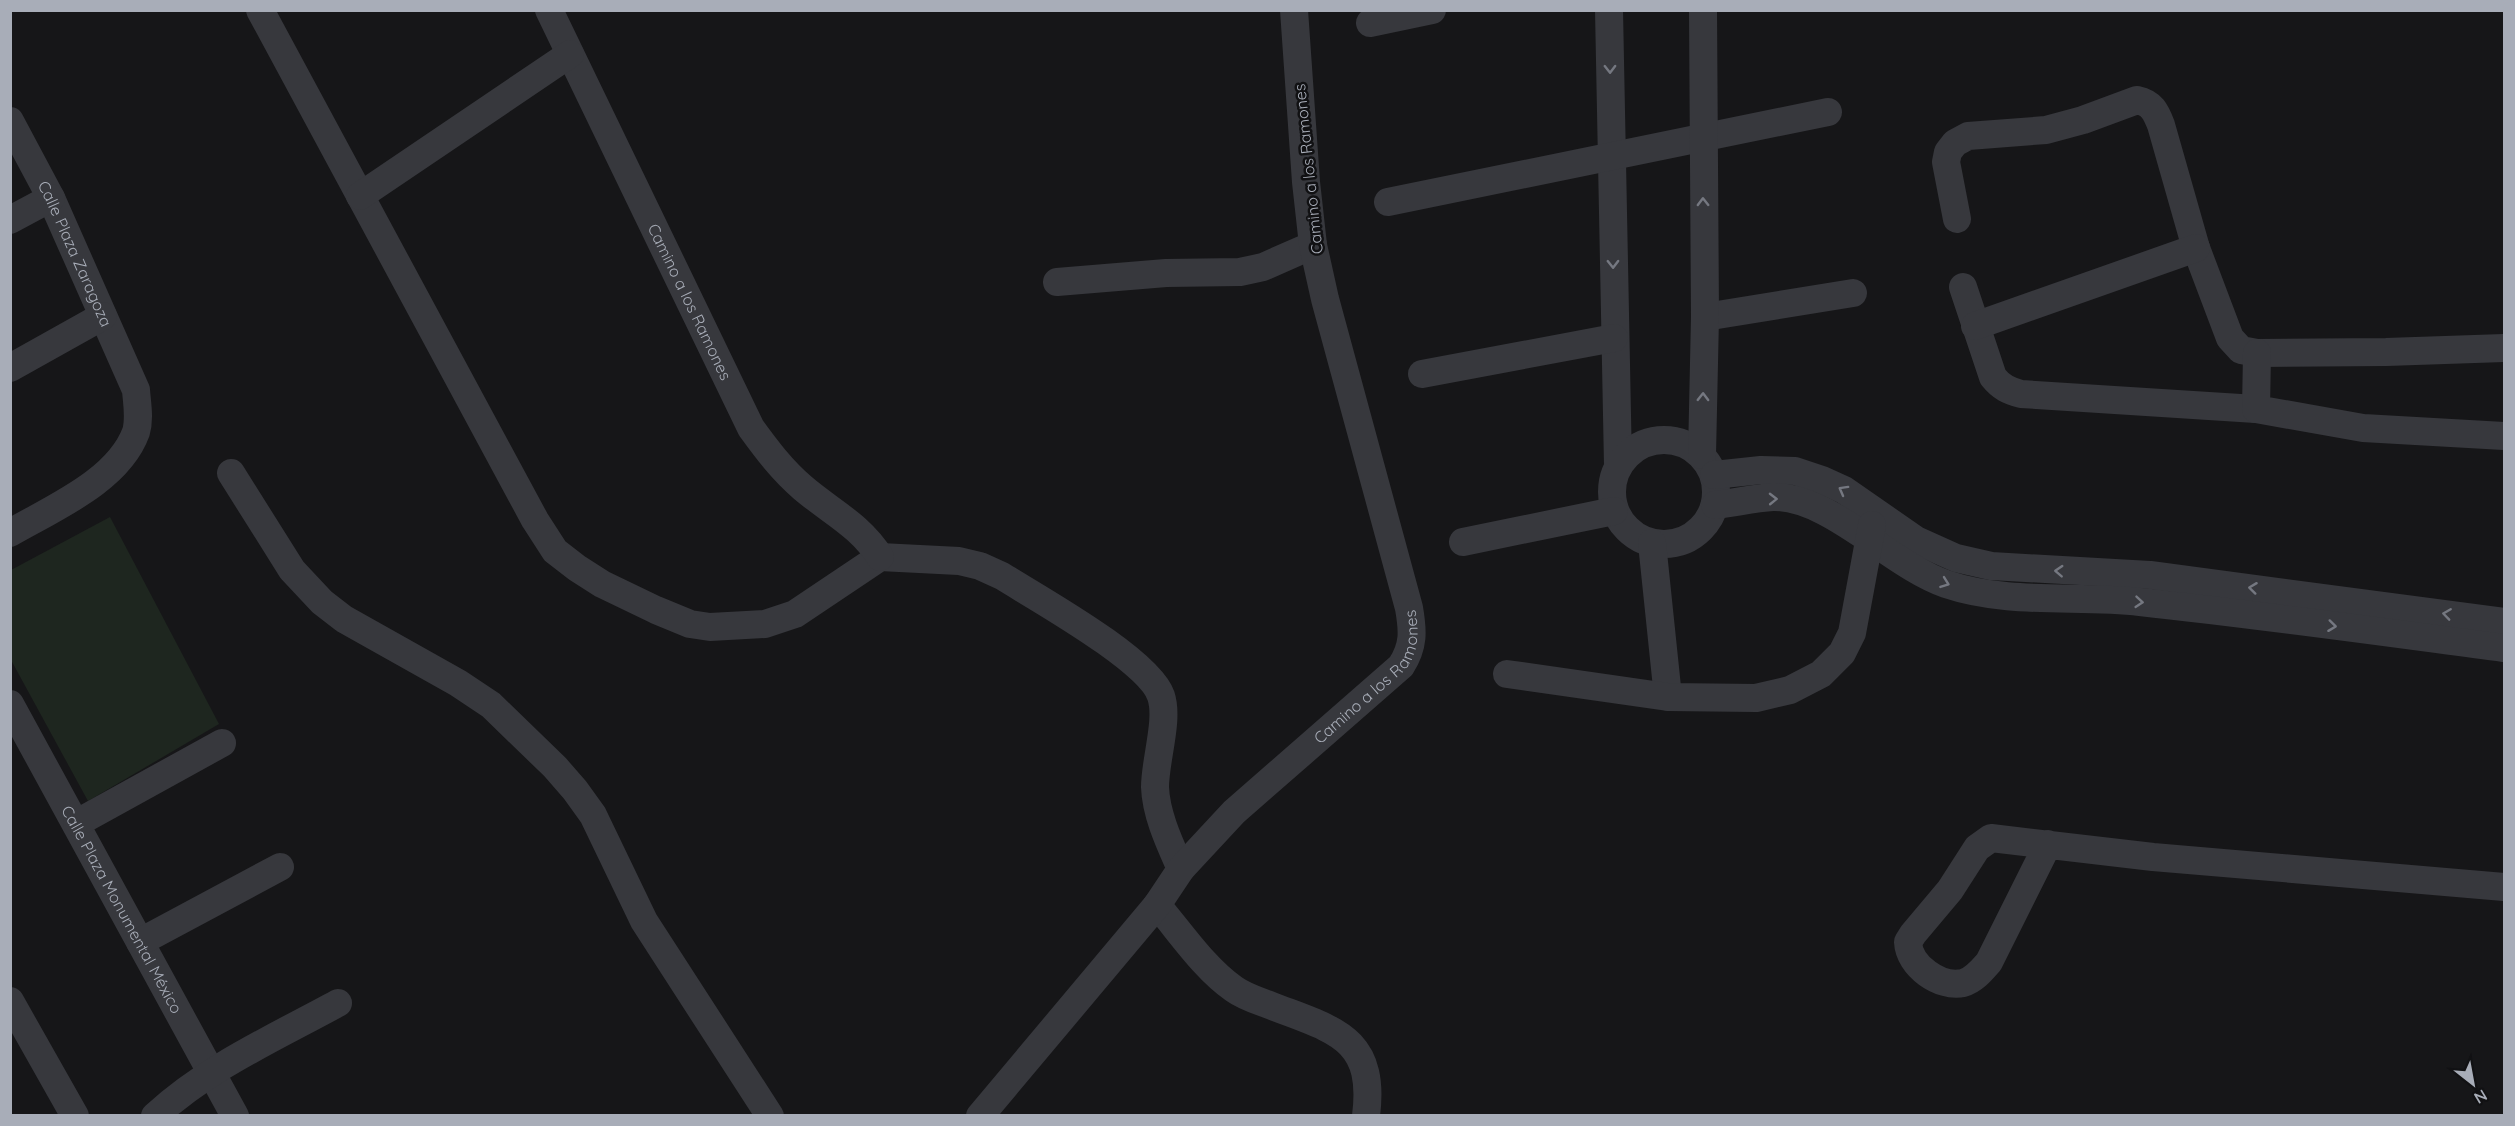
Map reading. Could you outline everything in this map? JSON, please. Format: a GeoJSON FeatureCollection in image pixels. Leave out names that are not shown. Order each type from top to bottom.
{"type":"FeatureCollection","features":[{"type":"Feature","properties":{"kind":"street"},"geometry":{"type":"LineString","coordinates":[[260,10],[535,520],[555,551],[576,568],[602,584],[690,624],[710,627],[765,624],[795,614],[880,557],[959,561],[980,566],[1002,576],[1134,663],[1150,679],[1161,697],[1163,708],[1155,788],[1159,809],[1181,869]]}},
{"type":"Feature","properties":{"kind":"street","name":"Camino a los Ramones"},"geometry":{"type":"LineString","coordinates":[[549,10],[751,428],[784,471],[805,490],[864,534],[880,557]]}},
{"type":"Feature","properties":{"kind":"street","name":"Camino a los Ramones"},"geometry":{"type":"LineString","coordinates":[[980,1116],[1157,905],[1181,869],[1200,847],[1234,812],[1401,666],[1412,643],[1409,608],[1325,299],[1313,244],[1306,182],[1294,10]]}},
{"type":"Feature","properties":{"kind":"street"},"geometry":{"type":"LineString","coordinates":[[1370,23],[1432,10]]}},
{"type":"Feature","properties":{"kind":"street"},"geometry":{"type":"LineString","coordinates":[[1609,10],[1618,465],[1611,488],[1614,511],[1623,525],[1636,537],[1652,543],[1672,544],[1691,537],[1706,524],[1715,505],[1717,490],[1708,465],[1703,10]]}},
{"type":"Feature","properties":{"kind":"street"},"geometry":{"type":"LineString","coordinates":[[360,196],[570,54]]}},
{"type":"Feature","properties":{"kind":"street"},"geometry":{"type":"LineString","coordinates":[[1956,219],[1946,162],[1948,152],[1955,143],[1968,136],[2046,130],[2083,120],[2137,100],[2146,101],[2155,109],[2162,125],[2196,249],[2230,338],[2241,350],[2257,353],[2505,348]]}},
{"type":"Feature","properties":{"kind":"street"},"geometry":{"type":"LineString","coordinates":[[1388,202],[1828,112]]}},
{"type":"Feature","properties":{"kind":"street","name":"Calle Plaza Zaragoza"},"geometry":{"type":"LineString","coordinates":[[10,121],[51,198],[136,390],[139,414],[136,432],[110,470],[94,484],[10,533]]}},
{"type":"Feature","properties":{"kind":"street"},"geometry":{"type":"LineString","coordinates":[[10,220],[51,198]]}},
{"type":"Feature","properties":{"kind":"street"},"geometry":{"type":"LineString","coordinates":[[1057,282],[1166,273],[1240,273],[1263,267],[1313,244]]}},
{"type":"Feature","properties":{"kind":"street"},"geometry":{"type":"LineString","coordinates":[[1975,326],[2196,249]]}},
{"type":"Feature","properties":{"kind":"street"},"geometry":{"type":"LineString","coordinates":[[1963,287],[1993,377],[2010,391],[2021,394],[2256,409],[2363,428],[2505,436]]}},
{"type":"Feature","properties":{"kind":"street"},"geometry":{"type":"LineString","coordinates":[[1705,317],[1853,293]]}},
{"type":"Feature","properties":{"kind":"street"},"geometry":{"type":"LineString","coordinates":[[10,368],[103,316]]}},
{"type":"Feature","properties":{"kind":"street"},"geometry":{"type":"LineString","coordinates":[[1422,374],[1614,338]]}},
{"type":"Feature","properties":{"kind":"street"},"geometry":{"type":"LineString","coordinates":[[2256,409],[2257,353]]}},
{"type":"Feature","properties":{"kind":"street"},"geometry":{"type":"LineString","coordinates":[[1618,465],[1634,448],[1657,440],[1682,442],[1708,465],[1795,471],[1844,490],[1916,540],[1956,558],[1991,566],[2150,575],[2505,622]]}},
{"type":"Feature","properties":{"kind":"street"},"geometry":{"type":"LineString","coordinates":[[231,473],[292,570],[322,602],[344,619],[458,683],[491,705],[555,766],[593,815],[644,921],[770,1116]]}},
{"type":"Feature","properties":{"kind":"street"},"geometry":{"type":"LineString","coordinates":[[1715,505],[1774,497],[1801,502],[1831,515],[1896,560],[1945,584],[1982,593],[2137,602],[2505,648]]}},
{"type":"Feature","properties":{"kind":"street"},"geometry":{"type":"LineString","coordinates":[[1464,543],[1614,511]]}},
{"type":"Feature","properties":{"kind":"street"},"geometry":{"type":"LineString","coordinates":[[1507,674],[1668,697],[1756,698],[1790,690],[1821,674],[1842,653],[1852,633],[1875,511]]}},
{"type":"Feature","properties":{"kind":"street"},"geometry":{"type":"LineString","coordinates":[[1652,543],[1668,697]]}},
{"type":"Feature","properties":{"kind":"street"},"geometry":{"type":"LineString","coordinates":[[2210,611],[2213,583]]}},
{"type":"Feature","properties":{"kind":"street","name":"Calle Plaza Monumental México"},"geometry":{"type":"LineString","coordinates":[[10,704],[235,1116]]}},
{"type":"Feature","properties":{"kind":"street"},"geometry":{"type":"LineString","coordinates":[[77,823],[222,743]]}},
{"type":"Feature","properties":{"kind":"street"},"geometry":{"type":"LineString","coordinates":[[2048,844],[1989,962],[1976,976],[1964,983],[1947,983],[1932,977],[1912,959],[1908,942],[1912,934],[1950,890],[1977,848],[1984,841],[1992,838],[2048,844],[2153,857],[2505,887]]}},
{"type":"Feature","properties":{"kind":"street"},"geometry":{"type":"LineString","coordinates":[[140,942],[280,867]]}},
{"type":"Feature","properties":{"kind":"street"},"geometry":{"type":"LineString","coordinates":[[1157,905],[1216,974],[1236,990],[1324,1026],[1347,1040],[1361,1056],[1368,1077],[1366,1116]]}},
{"type":"Feature","properties":{"kind":"street"},"geometry":{"type":"LineString","coordinates":[[155,1116],[211,1072],[338,1002]]}},
{"type":"Feature","properties":{"kind":"street"},"geometry":{"type":"LineString","coordinates":[[13,1013],[75,1116]]}},
{"type":"Feature","properties":{"kind":"shaded area"},"geometry":{"type":"Polygon","coordinates":[[[110,517],[219,724],[88,801],[11,660],[11,570],[110,517]]]}}]}
